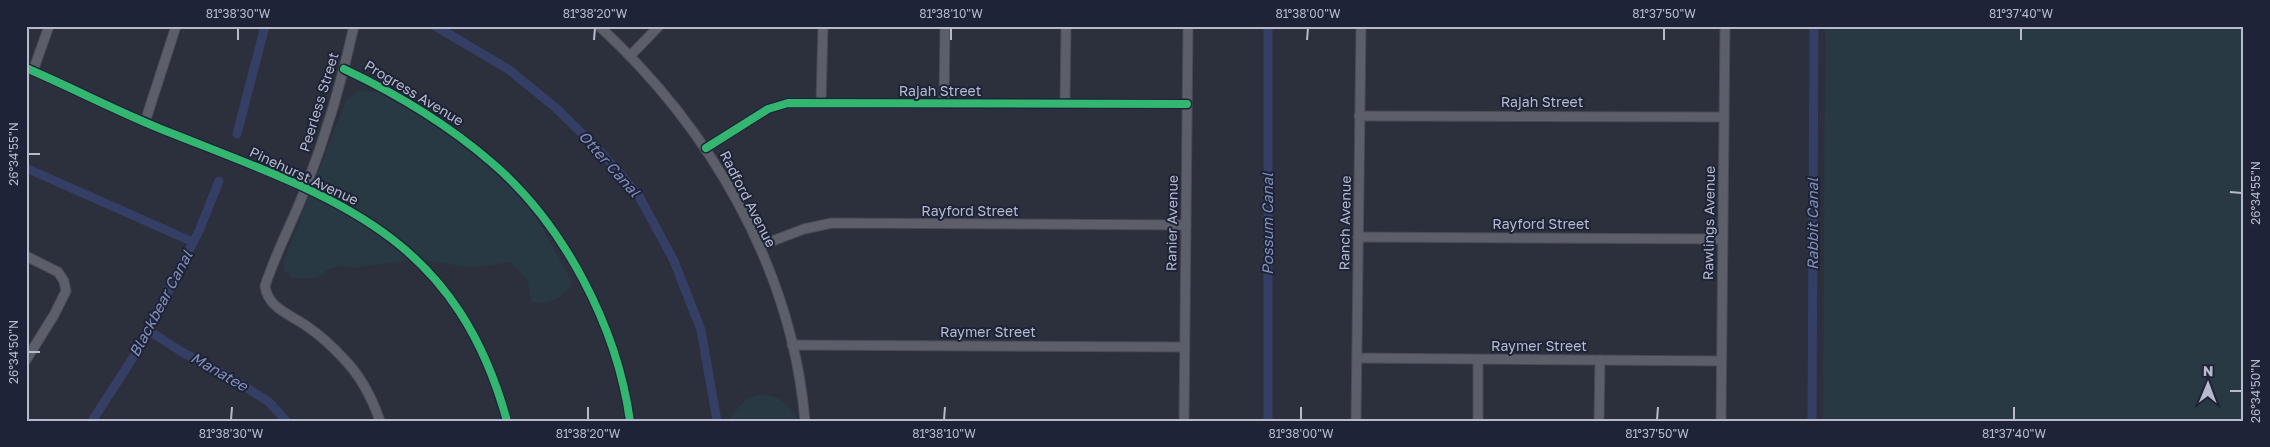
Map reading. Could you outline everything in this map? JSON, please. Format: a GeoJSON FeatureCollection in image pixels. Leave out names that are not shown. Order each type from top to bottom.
{"type":"FeatureCollection","features":[{"type":"Feature","properties":{"kind":"street"},"geometry":{"type":"LineString","coordinates":[[30,70],[50,26]]}},
{"type":"Feature","properties":{"kind":"street"},"geometry":{"type":"LineString","coordinates":[[145,122],[176,26]]}},
{"type":"Feature","properties":{"kind":"street","name":"Peerless Street"},"geometry":{"type":"LineString","coordinates":[[354,26],[344,69],[306,187],[265,286],[266,296],[281,311],[321,337],[345,360],[367,391],[380,421]]}},
{"type":"Feature","properties":{"kind":"street","name":"Radford Avenue"},"geometry":{"type":"LineString","coordinates":[[599,26],[630,56],[672,103],[706,148],[737,200],[759,246],[782,309],[792,345],[805,421]]}},
{"type":"Feature","properties":{"kind":"street"},"geometry":{"type":"LineString","coordinates":[[630,56],[659,26]]}},
{"type":"Feature","properties":{"kind":"street"},"geometry":{"type":"LineString","coordinates":[[821,102],[823,26]]}},
{"type":"Feature","properties":{"kind":"street"},"geometry":{"type":"LineString","coordinates":[[944,103],[945,26]]}},
{"type":"Feature","properties":{"kind":"street"},"geometry":{"type":"LineString","coordinates":[[1065,103],[1066,26]]}},
{"type":"Feature","properties":{"kind":"street","name":"Ranier Avenue"},"geometry":{"type":"LineString","coordinates":[[1184,421],[1188,26]]}},
{"type":"Feature","properties":{"kind":"street","name":"Ranch Avenue"},"geometry":{"type":"LineString","coordinates":[[1356,421],[1361,26]]}},
{"type":"Feature","properties":{"kind":"street","name":"Rawlings Avenue"},"geometry":{"type":"LineString","coordinates":[[1721,421],[1726,26]]}},
{"type":"Feature","properties":{"kind":"street","name":"Progress Avenue"},"geometry":{"type":"LineString","coordinates":[[344,69],[414,106],[458,135],[503,172],[540,216],[565,249],[586,286],[601,320],[622,376],[630,421]]}},
{"type":"Feature","properties":{"kind":"street","name":"Pinehurst Avenue"},"geometry":{"type":"LineString","coordinates":[[30,70],[145,122],[306,187],[383,231],[408,251],[431,274],[458,309],[480,345],[494,377],[507,421]]}},
{"type":"Feature","properties":{"kind":"street","name":"Rajah Street"},"geometry":{"type":"LineString","coordinates":[[706,148],[778,105],[795,102],[1187,104]]}},
{"type":"Feature","properties":{"kind":"street","name":"Rajah Street"},"geometry":{"type":"LineString","coordinates":[[1360,116],[1724,117]]}},
{"type":"Feature","properties":{"kind":"street","name":"Rayford Street"},"geometry":{"type":"LineString","coordinates":[[759,246],[804,228],[832,224],[1186,225]]}},
{"type":"Feature","properties":{"kind":"street","name":"Rayford Street"},"geometry":{"type":"LineString","coordinates":[[1358,237],[1723,239]]}},
{"type":"Feature","properties":{"kind":"street"},"geometry":{"type":"LineString","coordinates":[[26,256],[58,272],[64,281],[66,291],[62,301],[26,360]]}},
{"type":"Feature","properties":{"kind":"street","name":"Raymer Street"},"geometry":{"type":"LineString","coordinates":[[792,345],[1184,347]]}},
{"type":"Feature","properties":{"kind":"street","name":"Raymer Street"},"geometry":{"type":"LineString","coordinates":[[1357,358],[1721,361]]}},
{"type":"Feature","properties":{"kind":"street"},"geometry":{"type":"LineString","coordinates":[[1478,360],[1478,421]]}},
{"type":"Feature","properties":{"kind":"street"},"geometry":{"type":"LineString","coordinates":[[1599,421],[1600,360]]}},
{"type":"Feature","properties":{"kind":"shaded area"},"geometry":{"type":"Polygon","coordinates":[[[1825,26],[2244,26],[2244,421],[1823,421],[1825,26]]]}},
{"type":"Feature","properties":{"kind":"shaded area"},"geometry":{"type":"Polygon","coordinates":[[[359,91],[380,92],[395,96],[441,120],[530,206],[573,283],[560,297],[550,302],[531,302],[528,281],[510,262],[473,268],[417,259],[353,268],[340,266],[329,269],[317,278],[292,278],[284,271],[283,263],[346,100],[359,91]]]}},
{"type":"Feature","properties":{"kind":"shaded area"},"geometry":{"type":"Polygon","coordinates":[[[758,395],[778,398],[800,421],[727,421],[746,399],[758,395]]]}},
{"type":"Feature","properties":{"kind":"waterway","name":"Blackbear Canal"},"geometry":{"type":"LineString","coordinates":[[237,134],[265,26]]}},
{"type":"Feature","properties":{"kind":"waterway","name":"Otter Canal"},"geometry":{"type":"LineString","coordinates":[[435,26],[508,69],[556,108],[600,151],[639,196],[674,261],[701,330],[717,421]]}},
{"type":"Feature","properties":{"kind":"waterway","name":"Possum Canal"},"geometry":{"type":"LineString","coordinates":[[1268,26],[1268,421]]}},
{"type":"Feature","properties":{"kind":"waterway","name":"Rabbit Canal"},"geometry":{"type":"LineString","coordinates":[[1812,421],[1814,26]]}},
{"type":"Feature","properties":{"kind":"waterway"},"geometry":{"type":"LineString","coordinates":[[26,168],[193,242]]}},
{"type":"Feature","properties":{"kind":"waterway","name":"Blackbear Canal"},"geometry":{"type":"LineString","coordinates":[[92,421],[136,353],[199,231],[219,181]]}},
{"type":"Feature","properties":{"kind":"waterway","name":"Manatee"},"geometry":{"type":"LineString","coordinates":[[148,330],[182,352],[228,376],[269,402],[286,421]]}},
{"type":"Feature","properties":{"kind":"cycle path"},"geometry":{"type":"LineString","coordinates":[[26,68],[153,126],[285,179],[336,203],[381,231],[421,264],[456,306],[484,357],[507,421]]}},
{"type":"Feature","properties":{"kind":"cycle path"},"geometry":{"type":"LineString","coordinates":[[344,69],[402,99],[457,135],[491,162],[542,215],[564,246],[600,314],[623,385],[630,421]]}},
{"type":"Feature","properties":{"kind":"cycle path"},"geometry":{"type":"LineString","coordinates":[[706,148],[768,109],[788,103],[1187,104]]}}]}
